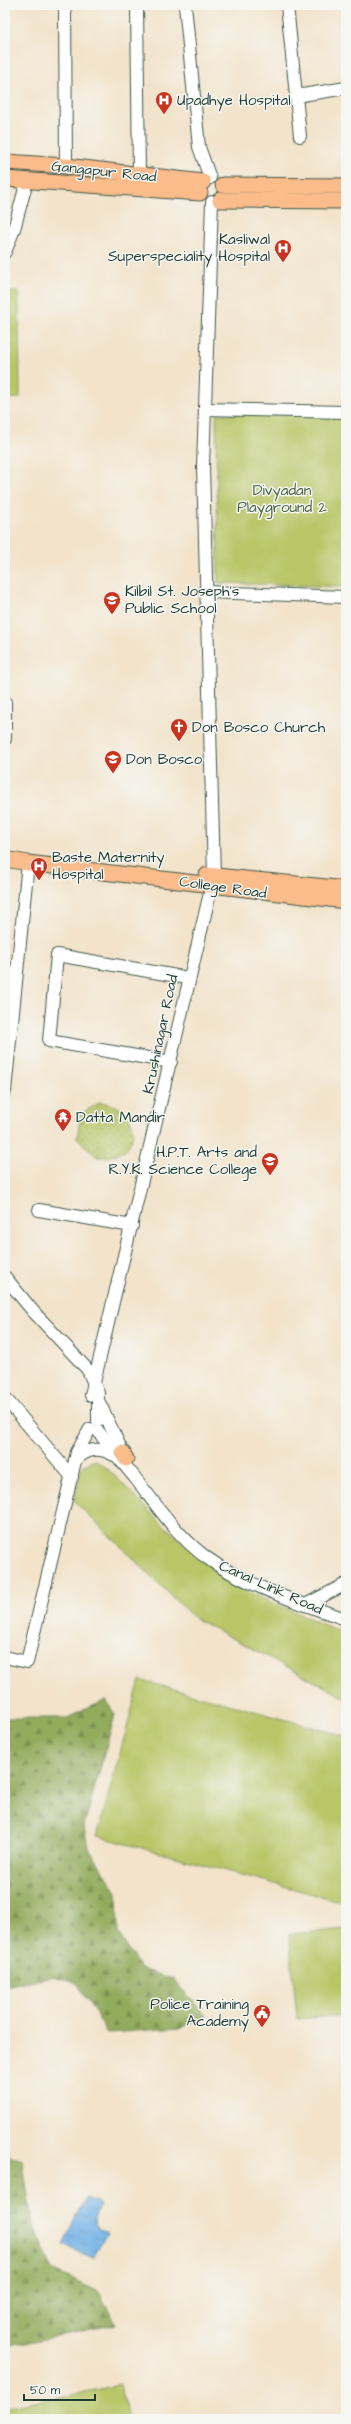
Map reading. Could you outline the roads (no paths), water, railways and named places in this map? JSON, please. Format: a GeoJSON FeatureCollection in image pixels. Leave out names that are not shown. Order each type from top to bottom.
{"type":"FeatureCollection","features":[{"type":"Feature","properties":{"kind":"main road","name":"Gangapur Road"},"geometry":{"type":"LineString","coordinates":[[5,162],[66,166],[139,174],[204,184]]}},
{"type":"Feature","properties":{"kind":"main road","name":"Gangapur Road"},"geometry":{"type":"LineString","coordinates":[[5,179],[27,181],[204,184]]}},
{"type":"Feature","properties":{"kind":"main road"},"geometry":{"type":"LineString","coordinates":[[216,201],[224,193],[223,185],[218,179],[204,184],[204,200],[216,201],[346,201]]}},
{"type":"Feature","properties":{"kind":"main road"},"geometry":{"type":"LineString","coordinates":[[223,185],[346,186]]}},
{"type":"Feature","properties":{"kind":"main road","name":"College Road"},"geometry":{"type":"LineString","coordinates":[[5,850],[346,901]]}},
{"type":"Feature","properties":{"kind":"main road","name":"College Road"},"geometry":{"type":"LineString","coordinates":[[5,858],[28,863],[213,880],[346,889]]}},
{"type":"Feature","properties":{"kind":"street"},"geometry":{"type":"LineString","coordinates":[[65,5],[66,166]]}},
{"type":"Feature","properties":{"kind":"street"},"geometry":{"type":"LineString","coordinates":[[137,5],[139,174]]}},
{"type":"Feature","properties":{"kind":"street"},"geometry":{"type":"LineString","coordinates":[[185,5],[204,184]]}},
{"type":"Feature","properties":{"kind":"street"},"geometry":{"type":"LineString","coordinates":[[287,5],[300,136]]}},
{"type":"Feature","properties":{"kind":"street"},"geometry":{"type":"LineString","coordinates":[[296,96],[346,88]]}},
{"type":"Feature","properties":{"kind":"street"},"geometry":{"type":"LineString","coordinates":[[5,252],[14,229],[27,181]]}},
{"type":"Feature","properties":{"kind":"street","name":"Krushinagar Road"},"geometry":{"type":"LineString","coordinates":[[98,1362],[171,1062],[188,978],[213,880],[203,466],[216,201]]}},
{"type":"Feature","properties":{"kind":"street"},"geometry":{"type":"LineString","coordinates":[[205,409],[346,412]]}},
{"type":"Feature","properties":{"kind":"street"},"geometry":{"type":"LineString","coordinates":[[206,592],[346,597]]}},
{"type":"Feature","properties":{"kind":"street"},"geometry":{"type":"LineString","coordinates":[[5,709],[5,739]]}},
{"type":"Feature","properties":{"kind":"street"},"geometry":{"type":"LineString","coordinates":[[5,1091],[28,863]]}},
{"type":"Feature","properties":{"kind":"street"},"geometry":{"type":"LineString","coordinates":[[171,1062],[49,1041],[57,955],[188,978]]}},
{"type":"Feature","properties":{"kind":"street"},"geometry":{"type":"LineString","coordinates":[[39,1210],[132,1226]]}},
{"type":"Feature","properties":{"kind":"street","name":"Canal Link Road"},"geometry":{"type":"LineString","coordinates":[[5,1277],[32,1310],[88,1370],[93,1380],[96,1396],[96,1427]]}},
{"type":"Feature","properties":{"kind":"street","name":"Canal Link Road"},"geometry":{"type":"LineString","coordinates":[[70,1352],[96,1396],[122,1456],[136,1478],[168,1520],[188,1542],[208,1558],[230,1572],[305,1605],[346,1619]]}},
{"type":"Feature","properties":{"kind":"street"},"geometry":{"type":"LineString","coordinates":[[93,1380],[98,1362]]}},
{"type":"Feature","properties":{"kind":"street"},"geometry":{"type":"LineString","coordinates":[[96,1396],[98,1362]]}},
{"type":"Feature","properties":{"kind":"street"},"geometry":{"type":"LineString","coordinates":[[5,1398],[72,1477]]}},
{"type":"Feature","properties":{"kind":"street"},"geometry":{"type":"LineString","coordinates":[[5,1657],[27,1662],[72,1477],[79,1457],[96,1427],[122,1456]]}},
{"type":"Feature","properties":{"kind":"street"},"geometry":{"type":"LineString","coordinates":[[79,1457],[100,1449],[122,1456]]}},
{"type":"Feature","properties":{"kind":"street"},"geometry":{"type":"LineString","coordinates":[[305,1605],[346,1584]]}},
{"type":"Feature","properties":{"kind":"water"},"geometry":{"type":"Polygon","coordinates":[[[86,2198],[100,2204],[95,2219],[98,2228],[107,2233],[93,2258],[63,2245],[86,2198]]]}},
{"type":"Feature","properties":{"kind":"place","name":"Upadhye Hospital"},"geometry":{"type":"Point","coordinates":[164,115]}},
{"type":"Feature","properties":{"kind":"place","name":"Kasliwal Superspeciality Hospital"},"geometry":{"type":"Point","coordinates":[283,263]}},
{"type":"Feature","properties":{"kind":"place","name":"Kilbil St. Joseph's Public School"},"geometry":{"type":"Point","coordinates":[112,615]}},
{"type":"Feature","properties":{"kind":"place","name":"Don Bosco Church"},"geometry":{"type":"Point","coordinates":[179,742]}},
{"type":"Feature","properties":{"kind":"place","name":"Don Bosco"},"geometry":{"type":"Point","coordinates":[113,774]}},
{"type":"Feature","properties":{"kind":"place","name":"Baste Maternity Hospital"},"geometry":{"type":"Point","coordinates":[39,881]}},
{"type":"Feature","properties":{"kind":"place","name":"Datta Mandir"},"geometry":{"type":"Point","coordinates":[63,1132]}},
{"type":"Feature","properties":{"kind":"place","name":"H.P.T. Arts and R.Y.K. Science College"},"geometry":{"type":"Point","coordinates":[270,1176]}},
{"type":"Feature","properties":{"kind":"place","name":"Police Training Academy"},"geometry":{"type":"Point","coordinates":[262,2028]}},
{"type":"Feature","properties":{"kind":"park label","name":"Divyadan Playground 2"},"geometry":{"type":"Point","coordinates":[282,498]}}]}
